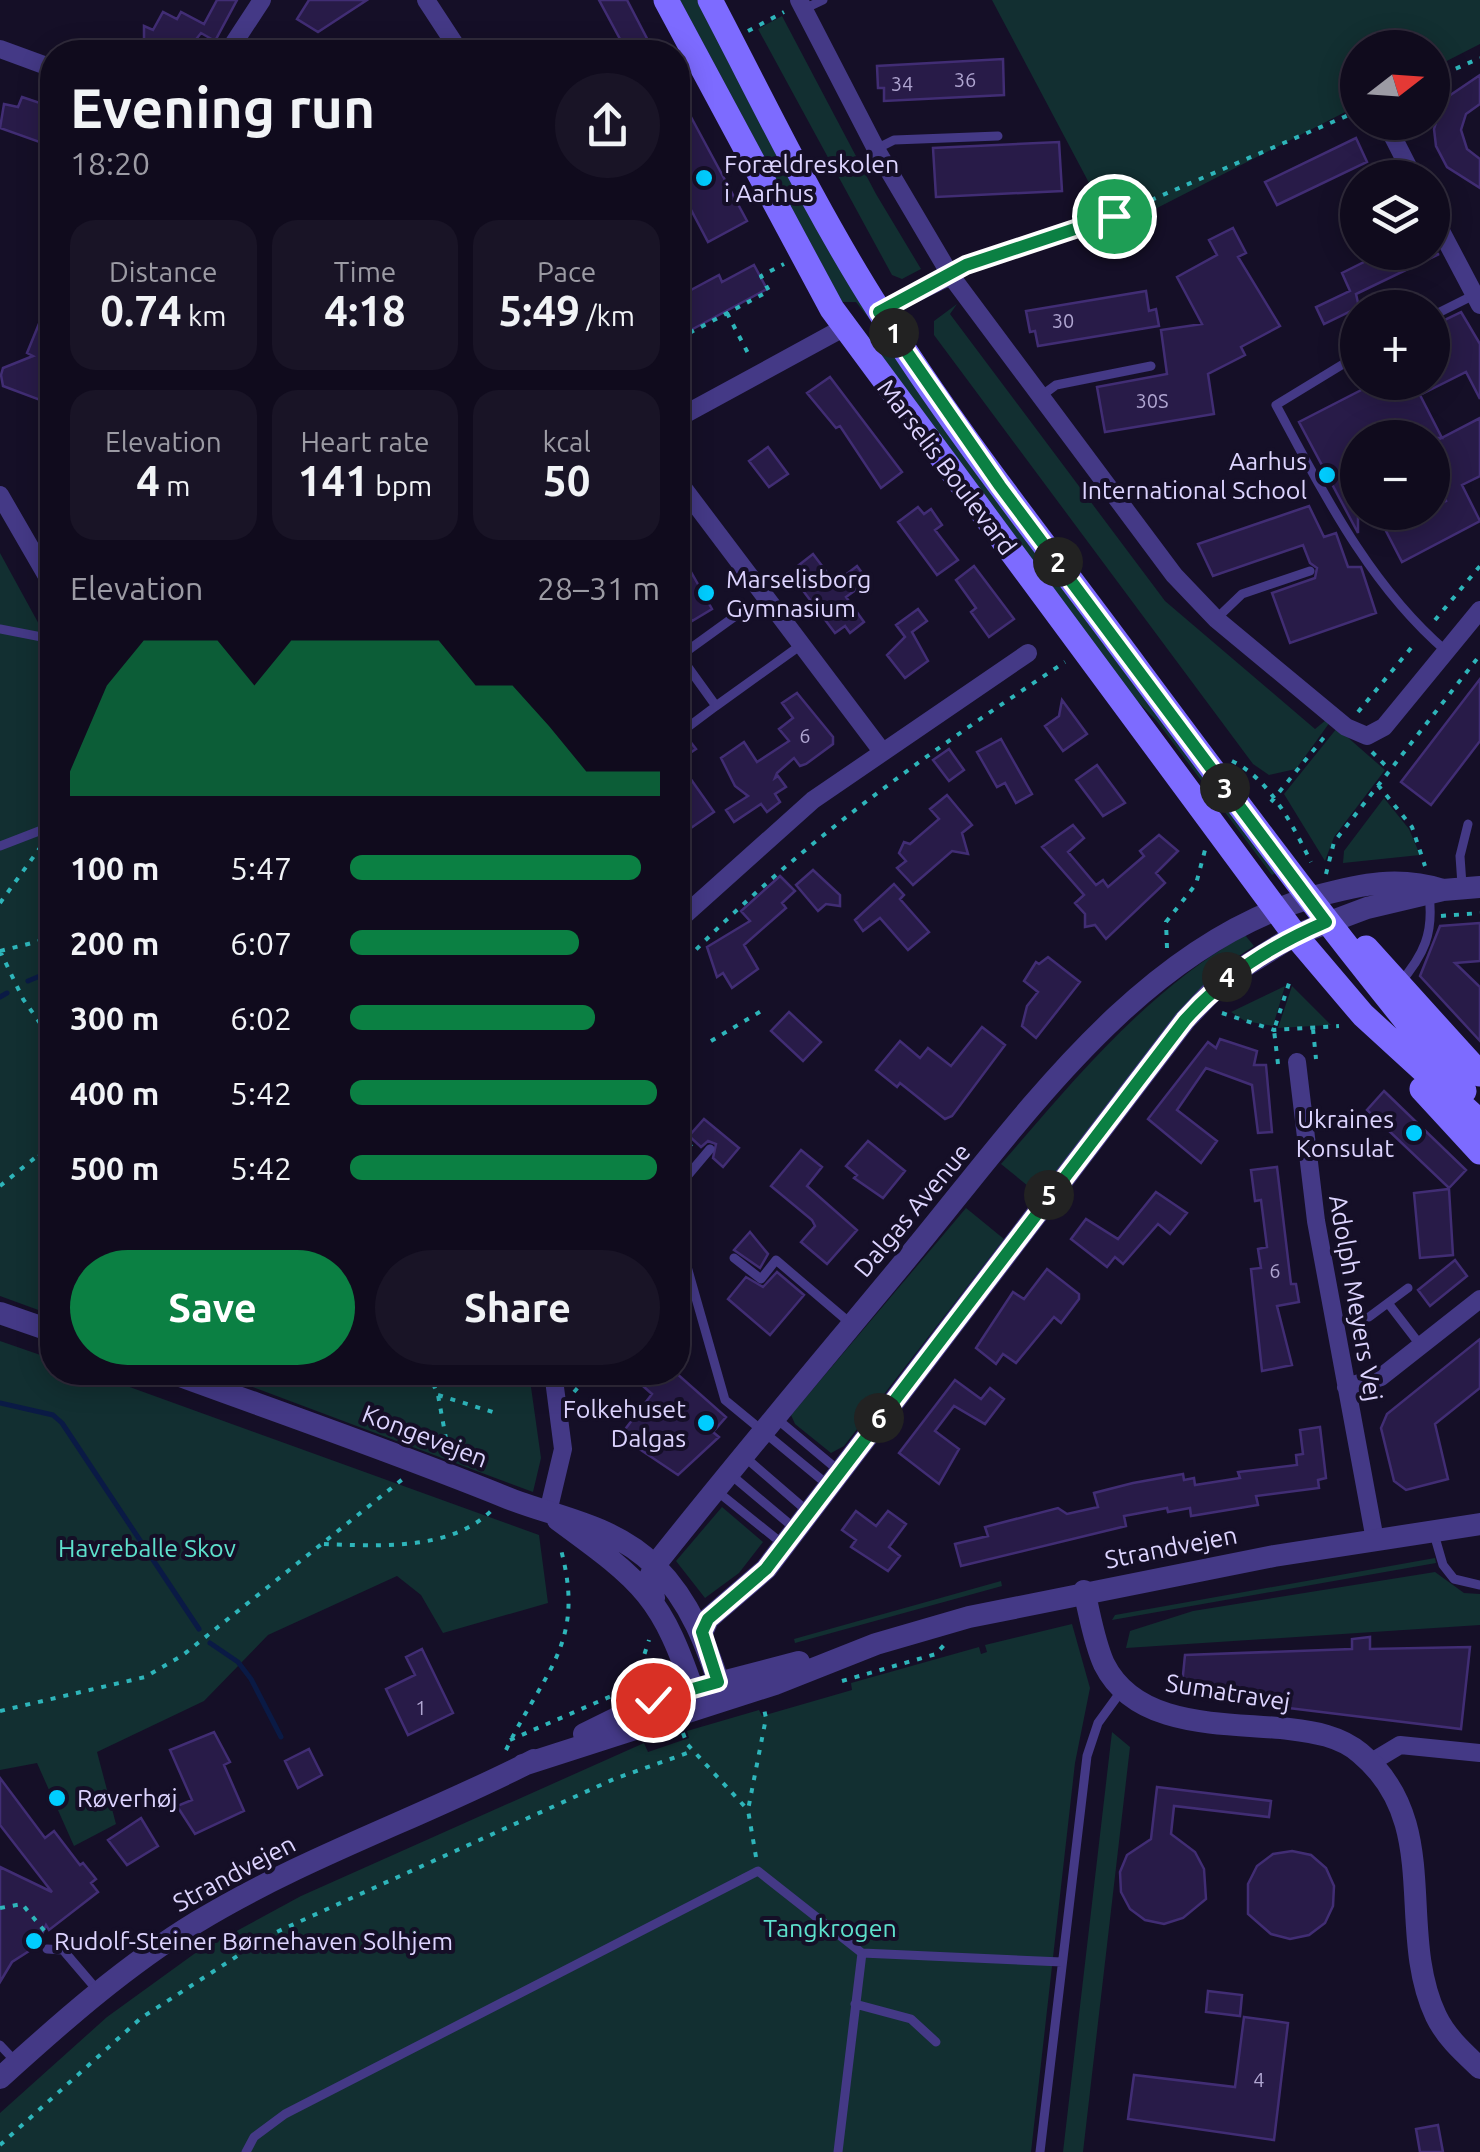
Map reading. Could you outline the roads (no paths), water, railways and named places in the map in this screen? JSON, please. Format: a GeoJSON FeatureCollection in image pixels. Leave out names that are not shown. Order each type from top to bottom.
{"type":"FeatureCollection","features":[{"type":"Feature","properties":{"kind":"main road","name":"Marselis Boulevard"},"geometry":{"type":"LineString","coordinates":[[666,0],[687,40]]}},
{"type":"Feature","properties":{"kind":"main road","name":"Marselis Boulevard"},"geometry":{"type":"LineString","coordinates":[[710,0],[829,228],[879,312],[1000,486],[1290,874],[1334,919],[1480,1110]]}},
{"type":"Feature","properties":{"kind":"main road","name":"Marselis Boulevard"},"geometry":{"type":"LineString","coordinates":[[690,46],[800,255],[845,327],[1295,935],[1351,1021],[1480,1122]]}},
{"type":"Feature","properties":{"kind":"main road"},"geometry":{"type":"LineString","coordinates":[[1334,919],[1480,1074]]}},
{"type":"Feature","properties":{"kind":"main road"},"geometry":{"type":"LineString","coordinates":[[1351,1021],[1480,1152]]}},
{"type":"Feature","properties":{"kind":"street"},"geometry":{"type":"LineString","coordinates":[[236,40],[262,0]]}},
{"type":"Feature","properties":{"kind":"street"},"geometry":{"type":"LineString","coordinates":[[426,0],[452,40]]}},
{"type":"Feature","properties":{"kind":"street"},"geometry":{"type":"LineString","coordinates":[[802,4],[876,149],[951,276],[1174,575],[1216,619],[1342,723],[1368,736],[1384,727],[1480,610]]}},
{"type":"Feature","properties":{"kind":"street"},"geometry":{"type":"LineString","coordinates":[[0,49],[40,64]]}},
{"type":"Feature","properties":{"kind":"street"},"geometry":{"type":"LineString","coordinates":[[1450,248],[1477,300]]}},
{"type":"Feature","properties":{"kind":"street"},"geometry":{"type":"LineString","coordinates":[[879,312],[951,276]]}},
{"type":"Feature","properties":{"kind":"street"},"geometry":{"type":"LineString","coordinates":[[690,411],[845,327]]}},
{"type":"Feature","properties":{"kind":"street"},"geometry":{"type":"LineString","coordinates":[[0,495],[40,564]]}},
{"type":"Feature","properties":{"kind":"street"},"geometry":{"type":"LineString","coordinates":[[690,497],[881,750]]}},
{"type":"Feature","properties":{"kind":"street"},"geometry":{"type":"LineString","coordinates":[[690,909],[770,836],[881,750],[1028,653]]}},
{"type":"Feature","properties":{"kind":"street","name":"Dalgas Avenue"},"geometry":{"type":"LineString","coordinates":[[654,1565],[1092,1039],[1123,1009],[1198,952],[1312,897],[1350,886],[1410,880],[1448,887]]}},
{"type":"Feature","properties":{"kind":"street"},"geometry":{"type":"LineString","coordinates":[[702,1632],[708,1619],[738,1597],[796,1528],[1185,1020],[1223,980],[1295,935],[1334,919],[1448,887]]}},
{"type":"Feature","properties":{"kind":"street","name":"Adolph Meyers Vej"},"geometry":{"type":"LineString","coordinates":[[1297,1062],[1316,1221],[1375,1540]]}},
{"type":"Feature","properties":{"kind":"street"},"geometry":{"type":"LineString","coordinates":[[1346,1387],[1382,1376],[1480,1299]]}},
{"type":"Feature","properties":{"kind":"street"},"geometry":{"type":"LineString","coordinates":[[0,1312],[40,1327]]}},
{"type":"Feature","properties":{"kind":"street","name":"Kongevejen"},"geometry":{"type":"LineString","coordinates":[[205,1385],[548,1512]]}},
{"type":"Feature","properties":{"kind":"street"},"geometry":{"type":"LineString","coordinates":[[548,1512],[563,1449],[555,1385]]}},
{"type":"Feature","properties":{"kind":"street"},"geometry":{"type":"LineString","coordinates":[[548,1512],[578,1518],[614,1535],[654,1565],[702,1632],[721,1691]]}},
{"type":"Feature","properties":{"kind":"street"},"geometry":{"type":"LineString","coordinates":[[548,1512],[616,1562],[654,1598],[674,1634],[696,1698]]}},
{"type":"Feature","properties":{"kind":"street","name":"Strandvejen"},"geometry":{"type":"LineString","coordinates":[[8,2070],[98,1991],[232,1902],[523,1766],[696,1698],[876,1644],[1084,1591],[1480,1524]]}},
{"type":"Feature","properties":{"kind":"street"},"geometry":{"type":"LineString","coordinates":[[654,1565],[650,1577],[654,1598]]}},
{"type":"Feature","properties":{"kind":"street"},"geometry":{"type":"LineString","coordinates":[[1084,1591],[1100,1653],[1122,1690]]}},
{"type":"Feature","properties":{"kind":"street","name":"Sumatravej"},"geometry":{"type":"LineString","coordinates":[[1122,1690],[1145,1706],[1171,1716],[1331,1737],[1370,1762],[1400,1805],[1412,1840],[1422,1960],[1430,2003],[1456,2046],[1480,2068]]}},
{"type":"Feature","properties":{"kind":"street"},"geometry":{"type":"LineString","coordinates":[[1370,1762],[1388,1749],[1410,1744],[1480,1752]]}},
{"type":"Feature","properties":{"kind":"lane"},"geometry":{"type":"LineString","coordinates":[[802,4],[822,0]]}},
{"type":"Feature","properties":{"kind":"lane"},"geometry":{"type":"LineString","coordinates":[[876,149],[894,140],[998,136]]}},
{"type":"Feature","properties":{"kind":"lane"},"geometry":{"type":"LineString","coordinates":[[1450,310],[1477,300]]}},
{"type":"Feature","properties":{"kind":"lane"},"geometry":{"type":"LineString","coordinates":[[1039,398],[1056,384],[1151,366]]}},
{"type":"Feature","properties":{"kind":"lane"},"geometry":{"type":"LineString","coordinates":[[1340,366],[1276,405],[1342,528],[1424,633],[1446,651]]}},
{"type":"Feature","properties":{"kind":"lane"},"geometry":{"type":"LineString","coordinates":[[1216,619],[1242,594],[1310,571]]}},
{"type":"Feature","properties":{"kind":"lane"},"geometry":{"type":"LineString","coordinates":[[690,649],[734,617]]}},
{"type":"Feature","properties":{"kind":"lane"},"geometry":{"type":"LineString","coordinates":[[0,629],[40,637]]}},
{"type":"Feature","properties":{"kind":"lane"},"geometry":{"type":"LineString","coordinates":[[690,726],[801,644]]}},
{"type":"Feature","properties":{"kind":"lane"},"geometry":{"type":"LineString","coordinates":[[690,670],[716,706]]}},
{"type":"Feature","properties":{"kind":"lane"},"geometry":{"type":"LineString","coordinates":[[1398,986],[1427,942],[1468,824]]}},
{"type":"Feature","properties":{"kind":"lane"},"geometry":{"type":"LineString","coordinates":[[0,846],[40,831]]}},
{"type":"Feature","properties":{"kind":"lane"},"geometry":{"type":"LineString","coordinates":[[690,1173],[707,1153]]}},
{"type":"Feature","properties":{"kind":"lane"},"geometry":{"type":"LineString","coordinates":[[734,1258],[761,1278],[776,1260],[852,1324]]}},
{"type":"Feature","properties":{"kind":"lane"},"geometry":{"type":"LineString","coordinates":[[690,1277],[725,1400],[769,1424],[834,1478]]}},
{"type":"Feature","properties":{"kind":"lane"},"geometry":{"type":"LineString","coordinates":[[1369,1317],[1408,1288]]}},
{"type":"Feature","properties":{"kind":"lane"},"geometry":{"type":"LineString","coordinates":[[1388,1303],[1421,1346]]}},
{"type":"Feature","properties":{"kind":"lane"},"geometry":{"type":"LineString","coordinates":[[769,1424],[834,1478]]}},
{"type":"Feature","properties":{"kind":"lane"},"geometry":{"type":"LineString","coordinates":[[730,1474],[796,1528]]}},
{"type":"Feature","properties":{"kind":"lane"},"geometry":{"type":"LineString","coordinates":[[730,1474],[796,1528]]}},
{"type":"Feature","properties":{"kind":"lane"},"geometry":{"type":"LineString","coordinates":[[730,1474],[796,1528]]}},
{"type":"Feature","properties":{"kind":"lane"},"geometry":{"type":"LineString","coordinates":[[1433,1532],[1444,1565],[1454,1579],[1480,1585]]}},
{"type":"Feature","properties":{"kind":"lane"},"geometry":{"type":"LineString","coordinates":[[1040,2152],[1088,1756],[1098,1723],[1122,1690]]}},
{"type":"Feature","properties":{"kind":"lane"},"geometry":{"type":"LineString","coordinates":[[246,2152],[254,2137],[284,2114],[758,1871],[862,1953],[1062,1962]]}},
{"type":"Feature","properties":{"kind":"lane"},"geometry":{"type":"LineString","coordinates":[[47,1949],[63,1950],[98,1991]]}},
{"type":"Feature","properties":{"kind":"lane"},"geometry":{"type":"LineString","coordinates":[[838,2152],[862,1953]]}},
{"type":"Feature","properties":{"kind":"lane"},"geometry":{"type":"LineString","coordinates":[[855,2004],[911,2019],[936,2042]]}},
{"type":"Feature","properties":{"kind":"lane"},"geometry":{"type":"LineString","coordinates":[[0,2045],[8,2070]]}},
{"type":"Feature","properties":{"kind":"waterway"},"geometry":{"type":"LineString","coordinates":[[28,981],[40,976]]}},
{"type":"Feature","properties":{"kind":"waterway"},"geometry":{"type":"LineString","coordinates":[[0,997],[7,993]]}},
{"type":"Feature","properties":{"kind":"waterway"},"geometry":{"type":"LineString","coordinates":[[0,1403],[53,1415],[62,1423],[199,1629]]}},
{"type":"Feature","properties":{"kind":"waterway"},"geometry":{"type":"LineString","coordinates":[[210,1643],[238,1662],[251,1679],[281,1737]]}},
{"type":"Feature","properties":{"kind":"place","name":"Forældreskolen i Aarhus"},"geometry":{"type":"Point","coordinates":[704,178]}},
{"type":"Feature","properties":{"kind":"place","name":"Aarhus International School"},"geometry":{"type":"Point","coordinates":[1327,475]}},
{"type":"Feature","properties":{"kind":"place","name":"Marselisborg Gymnasium"},"geometry":{"type":"Point","coordinates":[706,593]}},
{"type":"Feature","properties":{"kind":"place","name":"Ukraines Konsulat"},"geometry":{"type":"Point","coordinates":[1414,1133]}},
{"type":"Feature","properties":{"kind":"place","name":"Folkehuset Dalgas"},"geometry":{"type":"Point","coordinates":[706,1423]}},
{"type":"Feature","properties":{"kind":"place","name":"Røverhøj"},"geometry":{"type":"Point","coordinates":[57,1798]}},
{"type":"Feature","properties":{"kind":"place","name":"Rudolf-Steiner Børnehaven Solhjem"},"geometry":{"type":"Point","coordinates":[34,1941]}},
{"type":"Feature","properties":{"kind":"park label","name":"Havreballe Skov"},"geometry":{"type":"Point","coordinates":[147,1548]}},
{"type":"Feature","properties":{"kind":"park label","name":"Tangkrogen"},"geometry":{"type":"Point","coordinates":[830,1928]}}]}
